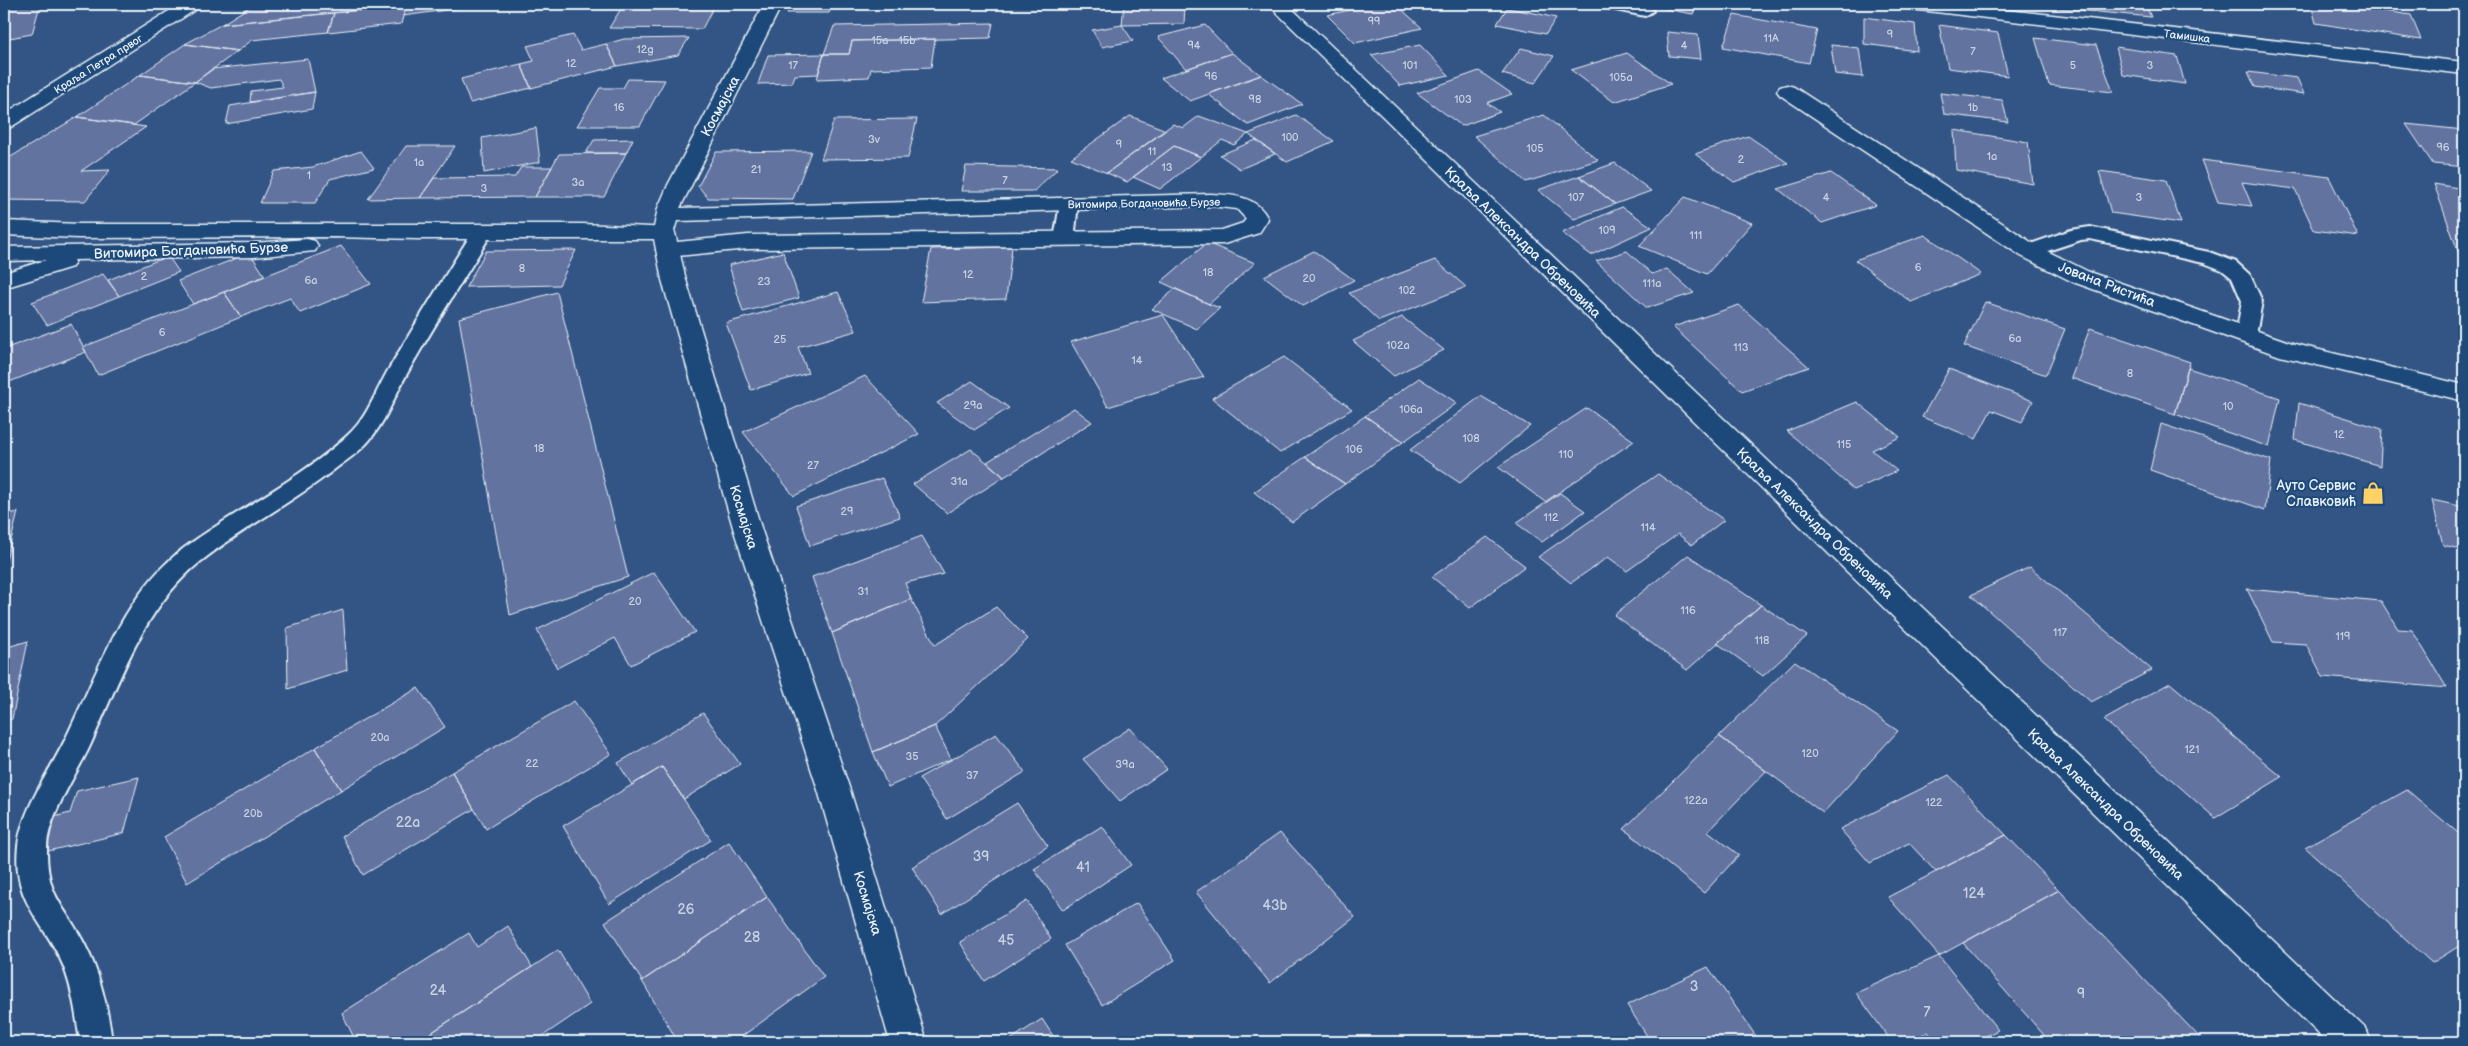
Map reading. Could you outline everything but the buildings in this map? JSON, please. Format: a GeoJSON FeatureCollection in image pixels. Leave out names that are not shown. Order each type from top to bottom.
{"type":"FeatureCollection","features":[{"type":"Feature","properties":{"kind":"street","name":"Космајска"},"geometry":{"type":"LineString","coordinates":[[773,4],[684,173],[666,233],[674,280],[748,531],[834,790],[908,1042]]}},
{"type":"Feature","properties":{"kind":"street","name":"Краља Александра Обреновића"},"geometry":{"type":"LineString","coordinates":[[1277,4],[2353,1042]]}},
{"type":"Feature","properties":{"kind":"street","name":"Тамишка"},"geometry":{"type":"LineString","coordinates":[[1910,4],[2464,68]]}},
{"type":"Feature","properties":{"kind":"street","name":"Краља Петра првог"},"geometry":{"type":"LineString","coordinates":[[4,122],[185,9]]}},
{"type":"Feature","properties":{"kind":"street","name":"Јована Ристића"},"geometry":{"type":"LineString","coordinates":[[1787,91],[2029,252],[2081,277],[2289,350],[2464,393]]}},
{"type":"Feature","properties":{"kind":"street","name":"Витомира Богдановића Бурзе"},"geometry":{"type":"LineString","coordinates":[[4,228],[79,231],[335,230],[377,232],[594,230],[666,233],[748,242],[1224,237],[1251,228],[1257,219],[1255,212],[1234,202],[1069,204],[666,233]]}},
{"type":"Feature","properties":{"kind":"street","name":"Витомира Богдановића Бурзе"},"geometry":{"type":"LineString","coordinates":[[4,254],[253,250],[298,247],[377,232]]}},
{"type":"Feature","properties":{"kind":"street"},"geometry":{"type":"LineString","coordinates":[[4,281],[95,253]]}},
{"type":"Feature","properties":{"kind":"lane"},"geometry":{"type":"LineString","coordinates":[[1606,4],[1645,12]]}},
{"type":"Feature","properties":{"kind":"lane"},"geometry":{"type":"LineString","coordinates":[[1064,239],[1069,204]]}},
{"type":"Feature","properties":{"kind":"lane"},"geometry":{"type":"LineString","coordinates":[[96,1042],[91,1003],[75,956],[40,900],[34,880],[32,845],[44,807],[79,740],[124,640],[145,607],[167,580],[192,556],[312,475],[357,440],[374,419],[394,378],[428,319],[483,231]]}},
{"type":"Feature","properties":{"kind":"lane"},"geometry":{"type":"LineString","coordinates":[[2029,252],[2078,234],[2090,233],[2209,258],[2229,266],[2240,275],[2252,301],[2246,335]]}},
{"type":"Feature","properties":{"kind":"place","name":"Ауто Сервис Славковић"},"geometry":{"type":"Point","coordinates":[2373,493]}}]}
